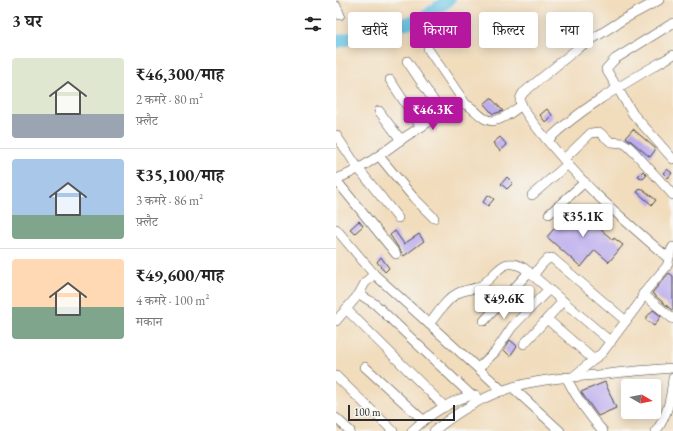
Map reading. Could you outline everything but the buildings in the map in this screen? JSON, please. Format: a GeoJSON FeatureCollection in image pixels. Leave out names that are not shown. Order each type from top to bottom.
{"type":"FeatureCollection","features":[{"type":"Feature","properties":{"kind":"street"},"geometry":{"type":"LineString","coordinates":[[659,0],[606,30],[578,48],[520,97],[522,105],[528,116],[566,162],[597,195],[668,258]]}},
{"type":"Feature","properties":{"kind":"street"},"geometry":{"type":"LineString","coordinates":[[673,23],[615,59],[606,69],[607,73],[634,114],[673,159]]}},
{"type":"Feature","properties":{"kind":"street"},"geometry":{"type":"LineString","coordinates":[[428,49],[465,103],[470,105],[478,115],[484,119],[495,121],[522,105]]}},
{"type":"Feature","properties":{"kind":"street"},"geometry":{"type":"LineString","coordinates":[[548,140],[561,127],[673,55]]}},
{"type":"Feature","properties":{"kind":"street"},"geometry":{"type":"LineString","coordinates":[[407,61],[442,114]]}},
{"type":"Feature","properties":{"kind":"street"},"geometry":{"type":"LineString","coordinates":[[390,80],[421,127]]}},
{"type":"Feature","properties":{"kind":"street"},"geometry":{"type":"LineString","coordinates":[[396,254],[336,179],[379,156],[401,140],[458,104],[465,103]]}},
{"type":"Feature","properties":{"kind":"street"},"geometry":{"type":"LineString","coordinates":[[379,111],[401,140]]}},
{"type":"Feature","properties":{"kind":"street"},"geometry":{"type":"LineString","coordinates":[[532,195],[566,162],[591,133],[599,132],[611,142],[623,143],[628,146],[673,195]]}},
{"type":"Feature","properties":{"kind":"street"},"geometry":{"type":"LineString","coordinates":[[336,135],[358,168],[398,218]]}},
{"type":"Feature","properties":{"kind":"street"},"geometry":{"type":"LineString","coordinates":[[379,156],[434,218]]}},
{"type":"Feature","properties":{"kind":"street"},"geometry":{"type":"LineString","coordinates":[[550,214],[585,182]]}},
{"type":"Feature","properties":{"kind":"street"},"geometry":{"type":"LineString","coordinates":[[336,230],[374,274],[503,391]]}},
{"type":"Feature","properties":{"kind":"street"},"geometry":{"type":"LineString","coordinates":[[570,377],[594,360],[611,342],[640,302],[643,294],[667,266],[669,254],[673,247]]}},
{"type":"Feature","properties":{"kind":"street"},"geometry":{"type":"LineString","coordinates":[[484,321],[545,261],[552,258],[587,286],[626,321]]}},
{"type":"Feature","properties":{"kind":"street"},"geometry":{"type":"LineString","coordinates":[[429,324],[451,298],[461,292],[477,288],[498,269],[506,264],[512,263],[518,264],[531,274],[611,342]]}},
{"type":"Feature","properties":{"kind":"street"},"geometry":{"type":"LineString","coordinates":[[374,274],[364,283],[359,294],[340,314],[445,407]]}},
{"type":"Feature","properties":{"kind":"street"},"geometry":{"type":"LineString","coordinates":[[478,368],[495,352],[512,327],[549,289]]}},
{"type":"Feature","properties":{"kind":"street"},"geometry":{"type":"LineString","coordinates":[[359,294],[375,304],[472,396]]}},
{"type":"Feature","properties":{"kind":"street"},"geometry":{"type":"LineString","coordinates":[[643,294],[673,319]]}},
{"type":"Feature","properties":{"kind":"street"},"geometry":{"type":"LineString","coordinates":[[524,344],[563,301]]}},
{"type":"Feature","properties":{"kind":"street"},"geometry":{"type":"LineString","coordinates":[[546,319],[594,360]]}},
{"type":"Feature","properties":{"kind":"street"},"geometry":{"type":"LineString","coordinates":[[434,431],[466,408],[513,388],[570,377],[671,366]]}},
{"type":"Feature","properties":{"kind":"street"},"geometry":{"type":"LineString","coordinates":[[365,367],[423,420]]}},
{"type":"Feature","properties":{"kind":"street"},"geometry":{"type":"LineString","coordinates":[[336,376],[393,431]]}},
{"type":"Feature","properties":{"kind":"street"},"geometry":{"type":"LineString","coordinates":[[570,377],[572,390],[587,412],[603,431]]}},
{"type":"Feature","properties":{"kind":"street"},"geometry":{"type":"LineString","coordinates":[[656,431],[664,418],[669,403],[673,378]]}},
{"type":"Feature","properties":{"kind":"street"},"geometry":{"type":"LineString","coordinates":[[513,388],[560,431]]}},
{"type":"Feature","properties":{"kind":"street"},"geometry":{"type":"LineString","coordinates":[[412,431],[423,420],[445,407],[472,396],[492,396]]}},
{"type":"Feature","properties":{"kind":"street"},"geometry":{"type":"LineString","coordinates":[[336,418],[350,431]]}},
{"type":"Feature","properties":{"kind":"waterway"},"geometry":{"type":"LineString","coordinates":[[336,42],[422,19],[449,0]]}}]}
